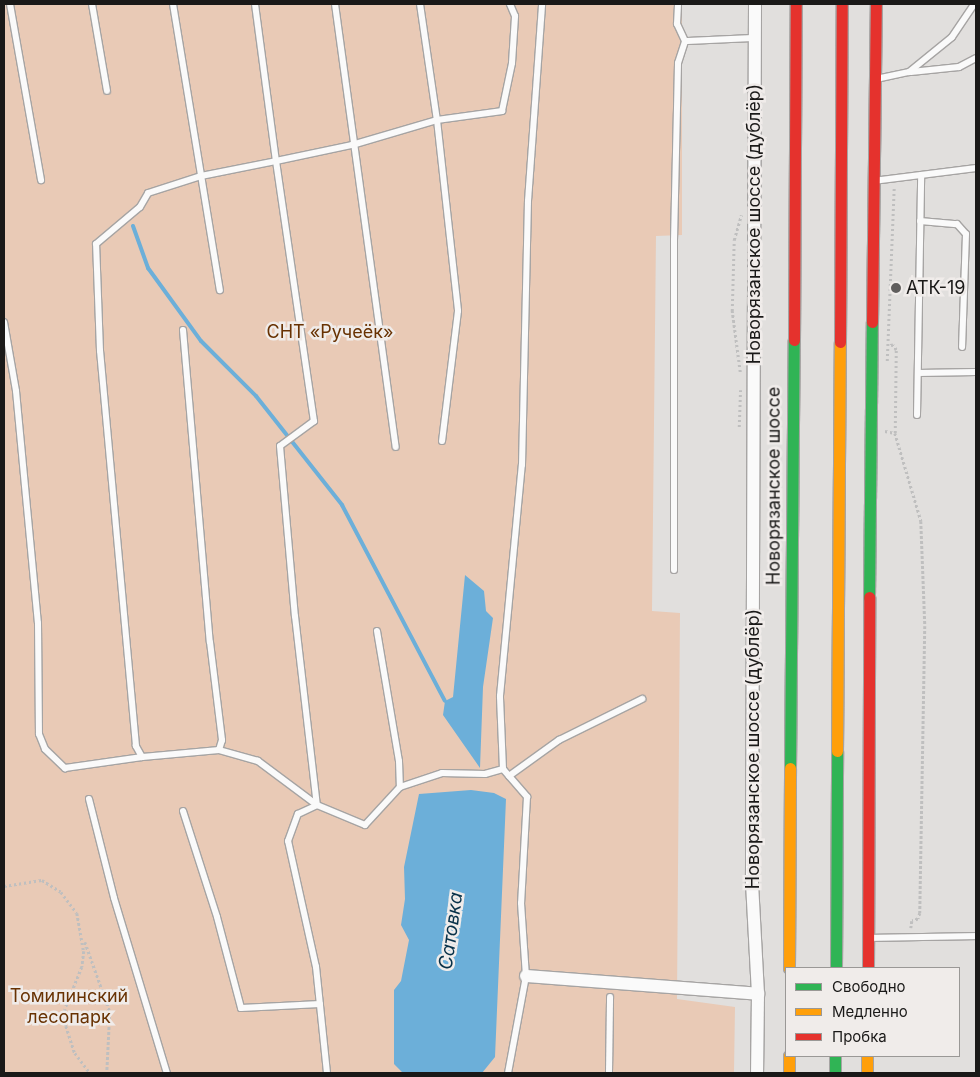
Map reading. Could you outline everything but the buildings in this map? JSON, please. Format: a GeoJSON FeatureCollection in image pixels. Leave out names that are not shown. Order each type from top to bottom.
{"type":"FeatureCollection","features":[{"type":"Feature","properties":{"kind":"main road","name":"Новорязанское шоссе"},"geometry":{"type":"LineString","coordinates":[[789,967],[796,4]]}},
{"type":"Feature","properties":{"kind":"main road"},"geometry":{"type":"LineString","coordinates":[[836,967],[842,4]]}},
{"type":"Feature","properties":{"kind":"main road"},"geometry":{"type":"LineString","coordinates":[[868,967],[872,181],[876,4]]}},
{"type":"Feature","properties":{"kind":"main road"},"geometry":{"type":"LineString","coordinates":[[789,1057],[790,1073]]}},
{"type":"Feature","properties":{"kind":"main road"},"geometry":{"type":"LineString","coordinates":[[835,1057],[835,1073]]}},
{"type":"Feature","properties":{"kind":"main road"},"geometry":{"type":"LineString","coordinates":[[867,1073],[868,1057]]}},
{"type":"Feature","properties":{"kind":"street","name":"Новорязанское шоссе (дублёр)"},"geometry":{"type":"LineString","coordinates":[[755,4],[752,883],[758,994],[757,1073]]}},
{"type":"Feature","properties":{"kind":"street"},"geometry":{"type":"LineString","coordinates":[[526,976],[758,994]]}},
{"type":"Feature","properties":{"kind":"lane"},"geometry":{"type":"LineString","coordinates":[[10,4],[41,180]]}},
{"type":"Feature","properties":{"kind":"lane"},"geometry":{"type":"LineString","coordinates":[[92,4],[107,91]]}},
{"type":"Feature","properties":{"kind":"lane"},"geometry":{"type":"LineString","coordinates":[[173,4],[220,290]]}},
{"type":"Feature","properties":{"kind":"lane"},"geometry":{"type":"LineString","coordinates":[[256,4],[276,161],[314,421],[280,446],[294,616],[317,805]]}},
{"type":"Feature","properties":{"kind":"lane"},"geometry":{"type":"LineString","coordinates":[[335,4],[352,145],[396,447]]}},
{"type":"Feature","properties":{"kind":"lane"},"geometry":{"type":"LineString","coordinates":[[420,4],[438,120],[458,311],[442,441]]}},
{"type":"Feature","properties":{"kind":"lane"},"geometry":{"type":"LineString","coordinates":[[142,757],[136,746],[100,351],[96,244],[140,207],[148,193],[201,176],[352,145],[438,120],[502,111],[512,62],[515,16],[510,4]]}},
{"type":"Feature","properties":{"kind":"lane"},"geometry":{"type":"LineString","coordinates":[[508,1073],[526,976],[521,903],[527,797],[503,769],[500,696],[522,465],[528,201],[542,4]]}},
{"type":"Feature","properties":{"kind":"lane"},"geometry":{"type":"LineString","coordinates":[[674,570],[674,240],[678,63],[685,41],[677,24],[678,4]]}},
{"type":"Feature","properties":{"kind":"lane"},"geometry":{"type":"LineString","coordinates":[[909,72],[952,37],[974,4]]}},
{"type":"Feature","properties":{"kind":"lane"},"geometry":{"type":"LineString","coordinates":[[685,41],[755,38]]}},
{"type":"Feature","properties":{"kind":"lane"},"geometry":{"type":"LineString","coordinates":[[874,79],[909,72],[959,67],[976,58]]}},
{"type":"Feature","properties":{"kind":"lane"},"geometry":{"type":"LineString","coordinates":[[872,181],[976,168]]}},
{"type":"Feature","properties":{"kind":"lane"},"geometry":{"type":"LineString","coordinates":[[918,415],[921,175]]}},
{"type":"Feature","properties":{"kind":"lane"},"geometry":{"type":"LineString","coordinates":[[920,221],[957,224],[966,234],[962,347]]}},
{"type":"Feature","properties":{"kind":"lane"},"geometry":{"type":"LineString","coordinates":[[4,322],[16,392],[38,623],[39,734],[45,750],[65,768],[142,757],[219,750],[258,761],[317,805],[365,825],[400,787],[442,773],[485,774],[503,769]]}},
{"type":"Feature","properties":{"kind":"lane"},"geometry":{"type":"LineString","coordinates":[[183,330],[210,642],[222,740],[219,750]]}},
{"type":"Feature","properties":{"kind":"lane"},"geometry":{"type":"LineString","coordinates":[[918,373],[976,372]]}},
{"type":"Feature","properties":{"kind":"lane"},"geometry":{"type":"LineString","coordinates":[[377,631],[399,761],[400,787]]}},
{"type":"Feature","properties":{"kind":"lane"},"geometry":{"type":"LineString","coordinates":[[509,776],[559,740],[642,699]]}},
{"type":"Feature","properties":{"kind":"lane"},"geometry":{"type":"LineString","coordinates":[[88,799],[114,898],[167,1073]]}},
{"type":"Feature","properties":{"kind":"lane"},"geometry":{"type":"LineString","coordinates":[[317,805],[298,814],[288,841],[316,966],[327,1073]]}},
{"type":"Feature","properties":{"kind":"lane"},"geometry":{"type":"LineString","coordinates":[[183,811],[218,917],[241,1008],[320,1004]]}},
{"type":"Feature","properties":{"kind":"lane"},"geometry":{"type":"LineString","coordinates":[[868,938],[976,936]]}},
{"type":"Feature","properties":{"kind":"lane"},"geometry":{"type":"LineString","coordinates":[[609,1073],[610,997]]}},
{"type":"Feature","properties":{"kind":"path"},"geometry":{"type":"LineString","coordinates":[[887,353],[894,178]]}},
{"type":"Feature","properties":{"kind":"path"},"geometry":{"type":"LineString","coordinates":[[740,360],[732,311],[733,248],[744,206]]}},
{"type":"Feature","properties":{"kind":"path"},"geometry":{"type":"LineString","coordinates":[[888,346],[892,345],[896,350],[895,433],[922,521],[925,616],[920,912],[918,919],[912,921],[911,936]]}},
{"type":"Feature","properties":{"kind":"path"},"geometry":{"type":"LineString","coordinates":[[739,427],[740,391]]}},
{"type":"Feature","properties":{"kind":"path"},"geometry":{"type":"LineString","coordinates":[[886,425],[886,433],[895,433]]}},
{"type":"Feature","properties":{"kind":"path"},"geometry":{"type":"LineString","coordinates":[[4,886],[30,880],[52,884],[74,907],[83,938],[110,1012],[107,1073]]}},
{"type":"Feature","properties":{"kind":"path"},"geometry":{"type":"LineString","coordinates":[[83,938],[82,967],[65,1009],[69,1039],[90,1073]]}},
{"type":"Feature","properties":{"kind":"green space","name":"СНТ «Ручеёк»"},"geometry":{"type":"Polygon","coordinates":[[[4,4],[682,4],[682,235],[656,236],[652,611],[680,613],[677,999],[735,1007],[734,1073],[4,1073],[4,4]]]}},
{"type":"Feature","properties":{"kind":"water"},"geometry":{"type":"Polygon","coordinates":[[[465,575],[484,591],[486,611],[493,618],[483,687],[480,768],[443,715],[445,701],[453,697],[465,575]]]}},
{"type":"Feature","properties":{"kind":"water","name":"Сатовка"},"geometry":{"type":"Polygon","coordinates":[[[471,790],[494,793],[506,799],[495,1057],[482,1073],[403,1073],[394,1064],[394,990],[401,981],[409,940],[401,925],[405,899],[404,867],[419,794],[471,790]]]}},
{"type":"Feature","properties":{"kind":"waterway"},"geometry":{"type":"LineString","coordinates":[[133,226],[148,268],[201,341],[256,396],[342,505],[445,701]]}},
{"type":"Feature","properties":{"kind":"traffic: fast"},"geometry":{"type":"LineString","coordinates":[[869,597],[872,322]]}},
{"type":"Feature","properties":{"kind":"traffic: fast"},"geometry":{"type":"LineString","coordinates":[[790,768],[794,340]]}},
{"type":"Feature","properties":{"kind":"traffic: fast"},"geometry":{"type":"LineString","coordinates":[[836,967],[837,751]]}},
{"type":"Feature","properties":{"kind":"traffic: fast"},"geometry":{"type":"LineString","coordinates":[[835,1057],[835,1073]]}},
{"type":"Feature","properties":{"kind":"traffic: slow"},"geometry":{"type":"LineString","coordinates":[[837,751],[840,342]]}},
{"type":"Feature","properties":{"kind":"traffic: slow"},"geometry":{"type":"LineString","coordinates":[[789,967],[790,768]]}},
{"type":"Feature","properties":{"kind":"traffic: slow"},"geometry":{"type":"LineString","coordinates":[[789,1057],[789,1073]]}},
{"type":"Feature","properties":{"kind":"traffic: slow"},"geometry":{"type":"LineString","coordinates":[[867,1057],[867,1073]]}},
{"type":"Feature","properties":{"kind":"traffic: jam"},"geometry":{"type":"LineString","coordinates":[[794,340],[796,4]]}},
{"type":"Feature","properties":{"kind":"traffic: jam"},"geometry":{"type":"LineString","coordinates":[[840,342],[842,4]]}},
{"type":"Feature","properties":{"kind":"traffic: jam"},"geometry":{"type":"LineString","coordinates":[[872,322],[876,4]]}},
{"type":"Feature","properties":{"kind":"traffic: jam"},"geometry":{"type":"LineString","coordinates":[[868,967],[869,597]]}},
{"type":"Feature","properties":{"kind":"place","name":"АТК-19"},"geometry":{"type":"Point","coordinates":[896,288]}},
{"type":"Feature","properties":{"kind":"park label","name":"Томилинский лесопарк"},"geometry":{"type":"Point","coordinates":[69,1007]}}]}
